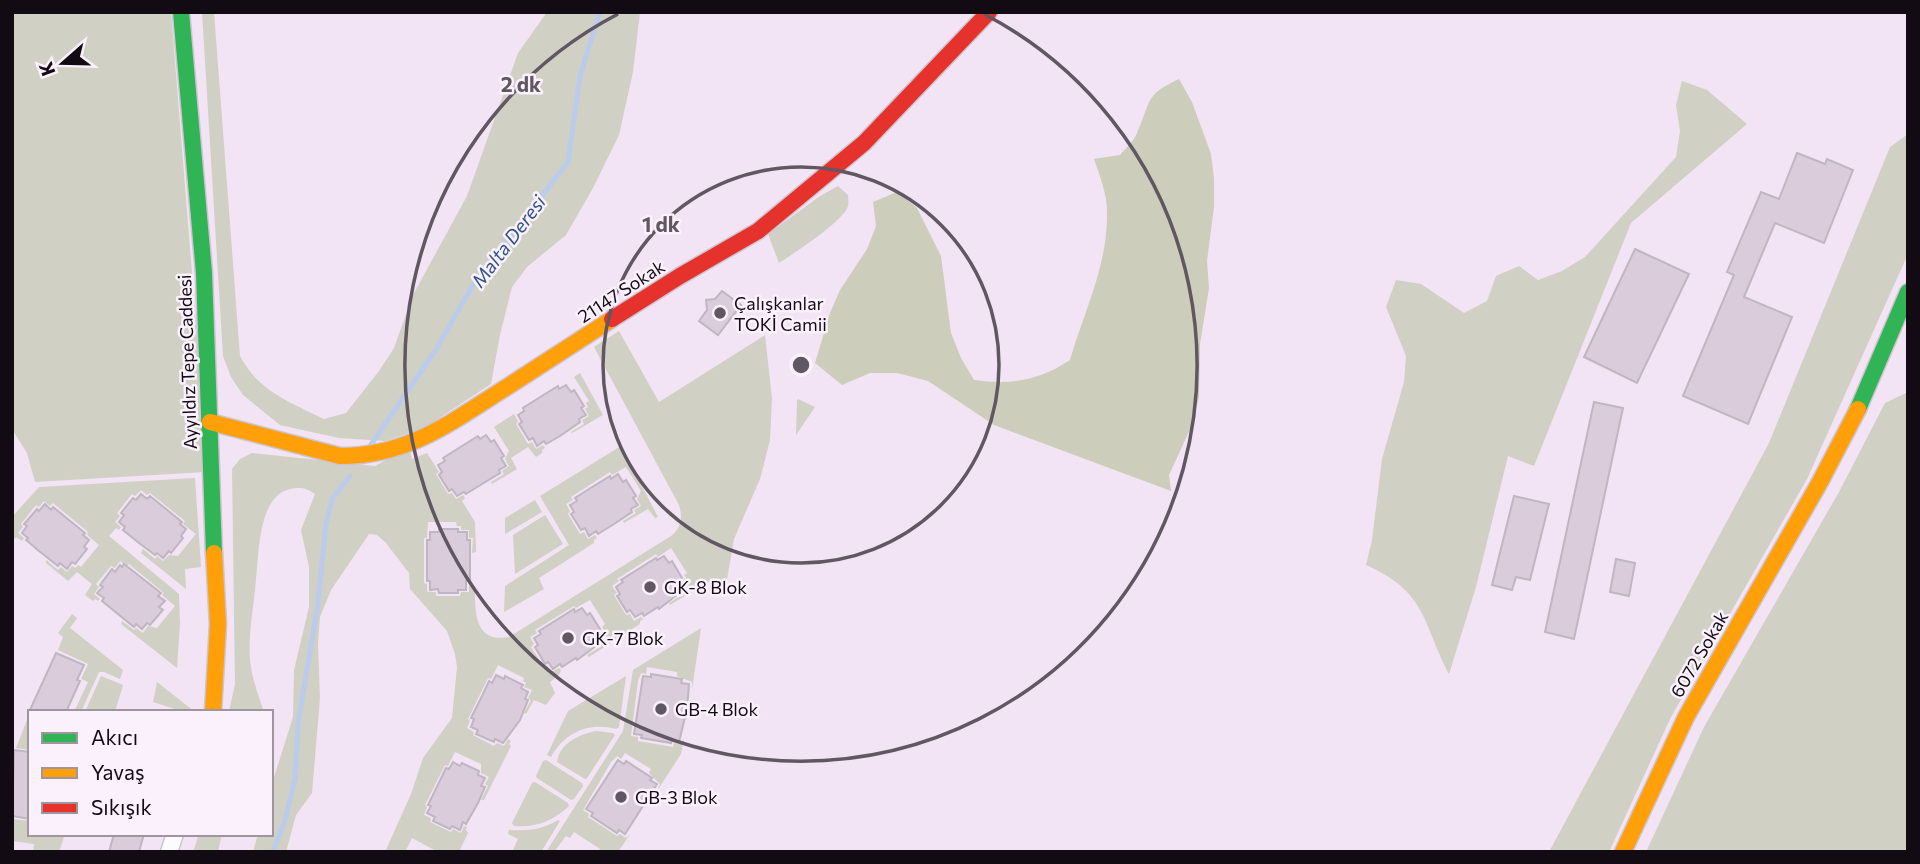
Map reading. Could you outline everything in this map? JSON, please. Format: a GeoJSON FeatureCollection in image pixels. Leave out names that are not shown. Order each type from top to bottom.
{"type":"FeatureCollection","features":[{"type":"Feature","properties":{"kind":"street","name":"Ayyıldız Tepe Caddesi"},"geometry":{"type":"LineString","coordinates":[[181,12],[204,272],[211,504],[218,624],[213,710]]}},
{"type":"Feature","properties":{"kind":"street","name":"21147 Sokak"},"geometry":{"type":"LineString","coordinates":[[210,422],[340,456],[384,452],[428,437],[680,276],[758,231],[864,143],[989,12]]}},
{"type":"Feature","properties":{"kind":"street","name":"6072 Sokak"},"geometry":{"type":"LineString","coordinates":[[1623,852],[1686,717],[1820,482],[1866,394],[1908,292]]}},
{"type":"Feature","properties":{"kind":"shaded area"},"geometry":{"type":"Polygon","coordinates":[[[12,12],[171,12],[204,422],[205,472],[35,482],[27,453],[12,429],[12,12]]]}},
{"type":"Feature","properties":{"kind":"shaded area"},"geometry":{"type":"Polygon","coordinates":[[[202,12],[214,12],[240,356],[247,368],[266,387],[287,401],[324,419],[346,413],[394,348],[413,295],[467,196],[518,53],[547,12],[640,12],[633,72],[619,135],[593,188],[566,235],[527,267],[512,287],[491,384],[424,428],[385,441],[339,438],[280,425],[243,395],[231,377],[223,356],[202,12]]]}},
{"type":"Feature","properties":{"kind":"shaded area"},"geometry":{"type":"Polygon","coordinates":[[[1682,81],[1707,90],[1747,124],[1631,223],[1534,466],[1508,456],[1476,587],[1449,674],[1427,624],[1412,598],[1386,575],[1366,565],[1372,540],[1382,459],[1404,382],[1406,356],[1386,307],[1396,280],[1421,284],[1464,313],[1487,301],[1496,276],[1519,266],[1538,280],[1562,271],[1585,257],[1676,157],[1680,131],[1676,105],[1682,81]]]}},
{"type":"Feature","properties":{"kind":"shaded area"},"geometry":{"type":"Polygon","coordinates":[[[1908,134],[1908,254],[1807,479],[1671,717],[1609,852],[1549,852],[1769,443],[1890,147],[1908,134]]]}},
{"type":"Feature","properties":{"kind":"shaded area"},"geometry":{"type":"Polygon","coordinates":[[[838,186],[848,195],[848,205],[838,220],[779,263],[768,234],[838,186]]]}},
{"type":"Feature","properties":{"kind":"shaded area"},"geometry":{"type":"Polygon","coordinates":[[[619,331],[659,402],[765,335],[772,399],[770,440],[760,479],[734,539],[725,591],[723,587],[717,590],[710,581],[670,605],[669,603],[682,595],[680,592],[687,587],[683,581],[687,573],[671,548],[658,557],[656,554],[617,579],[619,581],[612,586],[617,593],[614,595],[626,615],[630,614],[634,621],[641,617],[643,619],[640,624],[589,657],[587,655],[600,647],[598,643],[605,639],[601,632],[605,624],[590,600],[576,608],[574,606],[535,630],[537,633],[530,637],[534,644],[531,647],[544,667],[547,665],[552,672],[559,668],[561,671],[550,682],[555,693],[546,705],[534,700],[526,714],[524,713],[531,700],[528,698],[532,690],[524,687],[524,678],[498,665],[491,679],[488,678],[468,719],[470,721],[467,728],[474,732],[473,735],[494,746],[497,743],[504,746],[508,739],[511,741],[484,800],[481,800],[489,777],[481,773],[481,764],[455,752],[448,766],[445,765],[425,805],[427,807],[424,815],[431,818],[430,822],[451,832],[453,829],[461,833],[464,826],[467,827],[468,833],[459,852],[438,852],[412,838],[405,852],[385,852],[411,794],[423,758],[452,718],[457,667],[447,631],[410,589],[409,573],[386,543],[377,535],[369,534],[331,590],[320,617],[320,698],[312,793],[296,815],[286,852],[253,852],[257,836],[273,836],[273,781],[293,717],[294,670],[309,607],[309,567],[301,530],[315,494],[303,488],[290,489],[279,494],[266,514],[260,541],[250,629],[252,673],[263,710],[229,710],[235,684],[232,469],[240,459],[252,453],[375,466],[409,447],[412,459],[427,453],[448,494],[452,493],[456,499],[463,495],[465,498],[462,501],[475,522],[476,552],[472,553],[473,538],[469,538],[469,530],[461,530],[461,526],[457,526],[456,522],[428,522],[427,538],[424,538],[424,583],[427,584],[427,592],[436,592],[436,596],[460,596],[461,592],[469,592],[469,584],[473,584],[477,617],[483,631],[489,636],[509,637],[671,536],[679,526],[679,505],[594,347],[619,331]]]}},
{"type":"Feature","properties":{"kind":"shaded area"},"geometry":{"type":"Polygon","coordinates":[[[580,373],[603,415],[572,433],[584,424],[582,420],[589,416],[585,409],[589,401],[574,377],[580,373]]]}},
{"type":"Feature","properties":{"kind":"shaded area"},"geometry":{"type":"Polygon","coordinates":[[[1908,392],[1908,852],[1646,852],[1704,727],[1839,492],[1885,403],[1908,392]]]}},
{"type":"Feature","properties":{"kind":"shaded area"},"geometry":{"type":"Polygon","coordinates":[[[797,400],[815,407],[796,435],[797,400]]]}},
{"type":"Feature","properties":{"kind":"shaded area"},"geometry":{"type":"Polygon","coordinates":[[[514,414],[518,421],[516,424],[528,444],[532,442],[536,449],[543,445],[545,448],[536,457],[528,447],[511,458],[517,469],[492,484],[491,482],[504,474],[502,471],[509,466],[505,459],[509,451],[494,427],[514,414]]]}},
{"type":"Feature","properties":{"kind":"shaded area"},"geometry":{"type":"Polygon","coordinates":[[[621,446],[658,517],[655,518],[648,509],[624,523],[623,521],[636,513],[634,510],[641,506],[637,499],[641,491],[626,467],[612,475],[610,472],[571,497],[573,500],[566,504],[570,511],[568,514],[580,534],[584,532],[588,539],[595,535],[597,538],[594,543],[539,578],[544,589],[504,612],[505,586],[569,545],[540,496],[621,446]]]}},
{"type":"Feature","properties":{"kind":"shaded area"},"geometry":{"type":"Polygon","coordinates":[[[195,478],[201,567],[185,569],[186,589],[141,553],[143,549],[155,559],[157,556],[163,561],[169,555],[178,556],[196,534],[183,524],[185,521],[150,493],[147,495],[141,490],[135,496],[132,494],[117,513],[120,516],[115,522],[121,527],[119,530],[116,528],[109,536],[179,594],[177,668],[121,624],[122,621],[143,633],[148,626],[157,628],[175,606],[162,595],[164,593],[129,564],[126,566],[120,561],[115,568],[111,566],[96,584],[99,587],[94,594],[100,599],[93,601],[85,595],[92,584],[77,572],[68,581],[46,563],[46,560],[58,570],[61,567],[67,572],[72,566],[81,567],[99,545],[87,535],[88,532],[53,503],[50,506],[44,501],[39,507],[36,505],[21,524],[23,527],[18,533],[24,538],[22,541],[16,537],[12,542],[12,517],[39,487],[195,478]]]}},
{"type":"Feature","properties":{"kind":"shaded area"},"geometry":{"type":"Polygon","coordinates":[[[535,500],[542,512],[505,534],[505,518],[535,500]]]}},
{"type":"Feature","properties":{"kind":"shaded area"},"geometry":{"type":"Polygon","coordinates":[[[545,515],[563,544],[515,574],[513,535],[545,515]]]}},
{"type":"Feature","properties":{"kind":"shaded area"},"geometry":{"type":"Polygon","coordinates":[[[72,614],[77,618],[70,628],[123,670],[120,679],[99,672],[82,710],[75,710],[88,682],[81,679],[88,664],[58,650],[63,637],[58,633],[72,614]]]}},
{"type":"Feature","properties":{"kind":"shaded area"},"geometry":{"type":"Polygon","coordinates":[[[701,628],[692,690],[692,682],[677,676],[677,672],[647,667],[646,674],[641,673],[638,681],[631,736],[638,737],[638,741],[673,747],[674,743],[681,744],[684,738],[681,754],[657,791],[660,784],[649,773],[651,769],[625,753],[621,759],[617,756],[583,810],[589,814],[588,817],[617,836],[620,834],[626,838],[631,833],[618,852],[599,852],[600,849],[574,832],[570,838],[566,836],[554,852],[546,852],[623,731],[633,670],[701,628]]]}},
{"type":"Feature","properties":{"kind":"shaded area"},"geometry":{"type":"Polygon","coordinates":[[[101,676],[123,685],[116,710],[86,710],[101,676]]]}},
{"type":"Feature","properties":{"kind":"shaded area"},"geometry":{"type":"Polygon","coordinates":[[[626,676],[619,727],[596,727],[579,731],[563,741],[551,757],[547,755],[568,711],[626,676]]]}},
{"type":"Feature","properties":{"kind":"shaded area"},"geometry":{"type":"Polygon","coordinates":[[[157,682],[192,710],[178,710],[153,702],[157,682]]]}},
{"type":"Feature","properties":{"kind":"shaded area"},"geometry":{"type":"Polygon","coordinates":[[[28,718],[28,750],[16,748],[28,718]]]}},
{"type":"Feature","properties":{"kind":"shaded area"},"geometry":{"type":"Polygon","coordinates":[[[596,731],[615,735],[587,778],[557,762],[562,750],[571,741],[596,731]]]}},
{"type":"Feature","properties":{"kind":"shaded area"},"geometry":{"type":"Polygon","coordinates":[[[546,760],[582,783],[583,786],[574,799],[571,800],[537,778],[543,761],[546,760]]]}},
{"type":"Feature","properties":{"kind":"shaded area"},"geometry":{"type":"Polygon","coordinates":[[[535,782],[569,806],[557,816],[543,822],[514,826],[512,823],[532,783],[535,782]]]}},
{"type":"Feature","properties":{"kind":"shaded area"},"geometry":{"type":"Polygon","coordinates":[[[12,819],[28,821],[28,836],[64,836],[59,852],[33,852],[34,844],[12,841],[12,819]]]}},
{"type":"Feature","properties":{"kind":"shaded area"},"geometry":{"type":"Polygon","coordinates":[[[560,821],[541,852],[512,852],[518,839],[508,834],[509,830],[534,829],[560,821]]]}},
{"type":"Feature","properties":{"kind":"shaded area"},"geometry":{"type":"Polygon","coordinates":[[[198,836],[222,836],[218,852],[193,852],[198,836]]]}},
{"type":"Feature","properties":{"kind":"green space"},"geometry":{"type":"Polygon","coordinates":[[[1179,79],[1192,102],[1211,154],[1214,207],[1207,261],[1209,288],[1200,344],[1199,397],[1192,425],[1169,475],[1171,491],[994,425],[928,381],[897,373],[870,373],[842,385],[815,363],[840,290],[867,249],[876,226],[873,202],[897,192],[917,208],[941,256],[951,333],[974,380],[1024,380],[1047,373],[1070,360],[1104,251],[1106,199],[1094,159],[1120,155],[1136,136],[1150,100],[1159,90],[1179,79]]]}},
{"type":"Feature","properties":{"kind":"building"},"geometry":{"type":"Polygon","coordinates":[[[1797,153],[1825,164],[1827,159],[1853,170],[1824,243],[1775,223],[1744,297],[1792,317],[1748,424],[1683,396],[1734,275],[1727,272],[1761,192],[1779,199],[1797,153]]]}},
{"type":"Feature","properties":{"kind":"building"},"geometry":{"type":"Polygon","coordinates":[[[1635,249],[1689,274],[1637,383],[1584,357],[1635,249]]]}},
{"type":"Feature","properties":{"kind":"building","name":"Çalışkanlar TOKİ Camii"},"geometry":{"type":"Polygon","coordinates":[[[722,291],[741,305],[718,335],[699,321],[707,310],[706,300],[715,299],[722,291]]]}},
{"type":"Feature","properties":{"kind":"building"},"geometry":{"type":"Polygon","coordinates":[[[566,385],[571,392],[574,390],[586,415],[560,436],[537,446],[533,438],[529,440],[519,424],[522,422],[518,415],[524,411],[523,408],[537,399],[558,386],[559,389],[566,385]]]}},
{"type":"Feature","properties":{"kind":"building"},"geometry":{"type":"Polygon","coordinates":[[[1594,402],[1623,408],[1574,639],[1545,632],[1594,402]]]}},
{"type":"Feature","properties":{"kind":"building"},"geometry":{"type":"Polygon","coordinates":[[[486,435],[491,442],[494,440],[504,456],[501,458],[506,466],[499,470],[500,473],[466,494],[464,492],[457,496],[452,489],[449,491],[439,475],[442,472],[438,465],[445,461],[443,458],[478,436],[480,439],[486,435]]]}},
{"type":"Feature","properties":{"kind":"building"},"geometry":{"type":"Polygon","coordinates":[[[618,474],[623,482],[626,480],[638,505],[614,524],[589,536],[585,528],[581,530],[571,514],[574,512],[570,505],[577,501],[575,498],[610,476],[611,479],[618,474]]]}},
{"type":"Feature","properties":{"kind":"building"},"geometry":{"type":"Polygon","coordinates":[[[141,494],[147,499],[150,496],[182,522],[180,524],[186,529],[181,536],[183,538],[171,553],[169,551],[163,558],[157,553],[155,555],[123,530],[125,527],[119,522],[124,515],[121,513],[133,498],[136,500],[141,494]]]}},
{"type":"Feature","properties":{"kind":"building"},"geometry":{"type":"Polygon","coordinates":[[[1514,496],[1549,504],[1530,580],[1516,577],[1512,590],[1492,585],[1514,496]]]}},
{"type":"Feature","properties":{"kind":"building"},"geometry":{"type":"Polygon","coordinates":[[[45,504],[51,510],[53,507],[85,533],[83,535],[89,540],[84,547],[87,549],[75,564],[72,562],[67,569],[60,563],[58,566],[39,551],[22,533],[27,526],[24,524],[45,504]]]}},
{"type":"Feature","properties":{"kind":"building"},"geometry":{"type":"Polygon","coordinates":[[[439,529],[467,532],[467,540],[470,540],[470,581],[466,581],[466,590],[458,590],[458,593],[430,590],[430,581],[427,581],[427,540],[430,540],[430,532],[439,532],[439,529]]]}},
{"type":"Feature","properties":{"kind":"building","name":"GK-8 Blok"},"geometry":{"type":"Polygon","coordinates":[[[664,556],[669,563],[672,561],[682,578],[679,580],[683,587],[659,609],[658,607],[644,616],[642,613],[635,617],[630,610],[627,612],[617,596],[620,594],[616,587],[623,582],[621,580],[656,558],[657,560],[664,556]]]}},
{"type":"Feature","properties":{"kind":"building"},"geometry":{"type":"Polygon","coordinates":[[[1616,559],[1635,563],[1629,596],[1610,592],[1616,559]]]}},
{"type":"Feature","properties":{"kind":"building"},"geometry":{"type":"Polygon","coordinates":[[[124,564],[161,593],[158,596],[165,601],[159,607],[163,610],[150,625],[147,623],[142,629],[136,624],[134,627],[102,601],[104,598],[97,593],[112,569],[115,572],[124,564]]]}},
{"type":"Feature","properties":{"kind":"building","name":"GK-7 Blok"},"geometry":{"type":"Polygon","coordinates":[[[582,608],[587,615],[590,613],[600,629],[597,631],[601,638],[595,643],[596,646],[577,660],[576,658],[562,667],[560,664],[553,669],[548,662],[545,664],[535,647],[538,645],[534,638],[541,634],[539,631],[574,609],[575,612],[582,608]]]}},
{"type":"Feature","properties":{"kind":"building"},"geometry":{"type":"Polygon","coordinates":[[[56,653],[84,665],[67,710],[30,710],[56,653]]]}},
{"type":"Feature","properties":{"kind":"building","name":"GB-4 Blok"},"geometry":{"type":"Polygon","coordinates":[[[651,674],[682,679],[681,683],[689,684],[687,709],[679,742],[641,738],[642,735],[634,734],[643,676],[651,677],[651,674]]]}},
{"type":"Feature","properties":{"kind":"building"},"geometry":{"type":"Polygon","coordinates":[[[496,675],[504,679],[505,676],[523,685],[521,688],[528,692],[525,699],[528,700],[520,720],[503,743],[476,734],[478,730],[471,727],[474,719],[471,718],[489,681],[492,683],[496,675]]]}},
{"type":"Feature","properties":{"kind":"building"},"geometry":{"type":"Polygon","coordinates":[[[14,750],[28,752],[28,819],[12,816],[14,750]]]}},
{"type":"Feature","properties":{"kind":"building","name":"GB-3 Blok"},"geometry":{"type":"Polygon","coordinates":[[[618,760],[624,764],[626,761],[657,784],[625,834],[619,830],[617,833],[591,816],[593,813],[586,809],[618,760]]]}},
{"type":"Feature","properties":{"kind":"building"},"geometry":{"type":"Polygon","coordinates":[[[453,762],[479,771],[478,775],[485,778],[481,786],[485,787],[478,803],[460,830],[452,826],[450,829],[433,821],[435,817],[427,813],[431,806],[428,805],[446,768],[449,769],[453,762]]]}},
{"type":"Feature","properties":{"kind":"building"},"geometry":{"type":"Polygon","coordinates":[[[113,836],[143,836],[139,852],[109,852],[113,836]]]}},
{"type":"Feature","properties":{"kind":"waterway","name":"Malta Deresi"},"geometry":{"type":"LineString","coordinates":[[368,449],[435,351],[473,285],[568,162],[580,76],[600,12]]}},
{"type":"Feature","properties":{"kind":"waterway","name":"Malta Deresi"},"geometry":{"type":"LineString","coordinates":[[273,852],[286,817],[295,778],[298,724],[318,603],[326,524],[332,499],[350,476]]}},
{"type":"Feature","properties":{"kind":"traffic: fast"},"geometry":{"type":"LineString","coordinates":[[181,12],[204,273],[214,553]]}},
{"type":"Feature","properties":{"kind":"traffic: fast"},"geometry":{"type":"LineString","coordinates":[[1858,409],[1908,292]]}},
{"type":"Feature","properties":{"kind":"traffic: slow"},"geometry":{"type":"LineString","coordinates":[[210,422],[340,456],[387,450],[428,435],[448,424],[612,319]]}},
{"type":"Feature","properties":{"kind":"traffic: slow"},"geometry":{"type":"LineString","coordinates":[[1623,852],[1686,717],[1820,482],[1858,409]]}},
{"type":"Feature","properties":{"kind":"traffic: slow"},"geometry":{"type":"LineString","coordinates":[[213,710],[218,624],[214,553]]}},
{"type":"Feature","properties":{"kind":"traffic: jam"},"geometry":{"type":"LineString","coordinates":[[612,319],[758,231],[864,143],[989,12]]}},
{"type":"Feature","properties":{"kind":"place","name":"Çalışkanlar TOKİ Camii"},"geometry":{"type":"Point","coordinates":[720,313]}},
{"type":"Feature","properties":{"kind":"place","name":"GK-8 Blok"},"geometry":{"type":"Point","coordinates":[650,587]}},
{"type":"Feature","properties":{"kind":"place","name":"GK-7 Blok"},"geometry":{"type":"Point","coordinates":[568,638]}},
{"type":"Feature","properties":{"kind":"place","name":"GB-4 Blok"},"geometry":{"type":"Point","coordinates":[661,709]}},
{"type":"Feature","properties":{"kind":"place","name":"GB-3 Blok"},"geometry":{"type":"Point","coordinates":[621,797]}}]}
